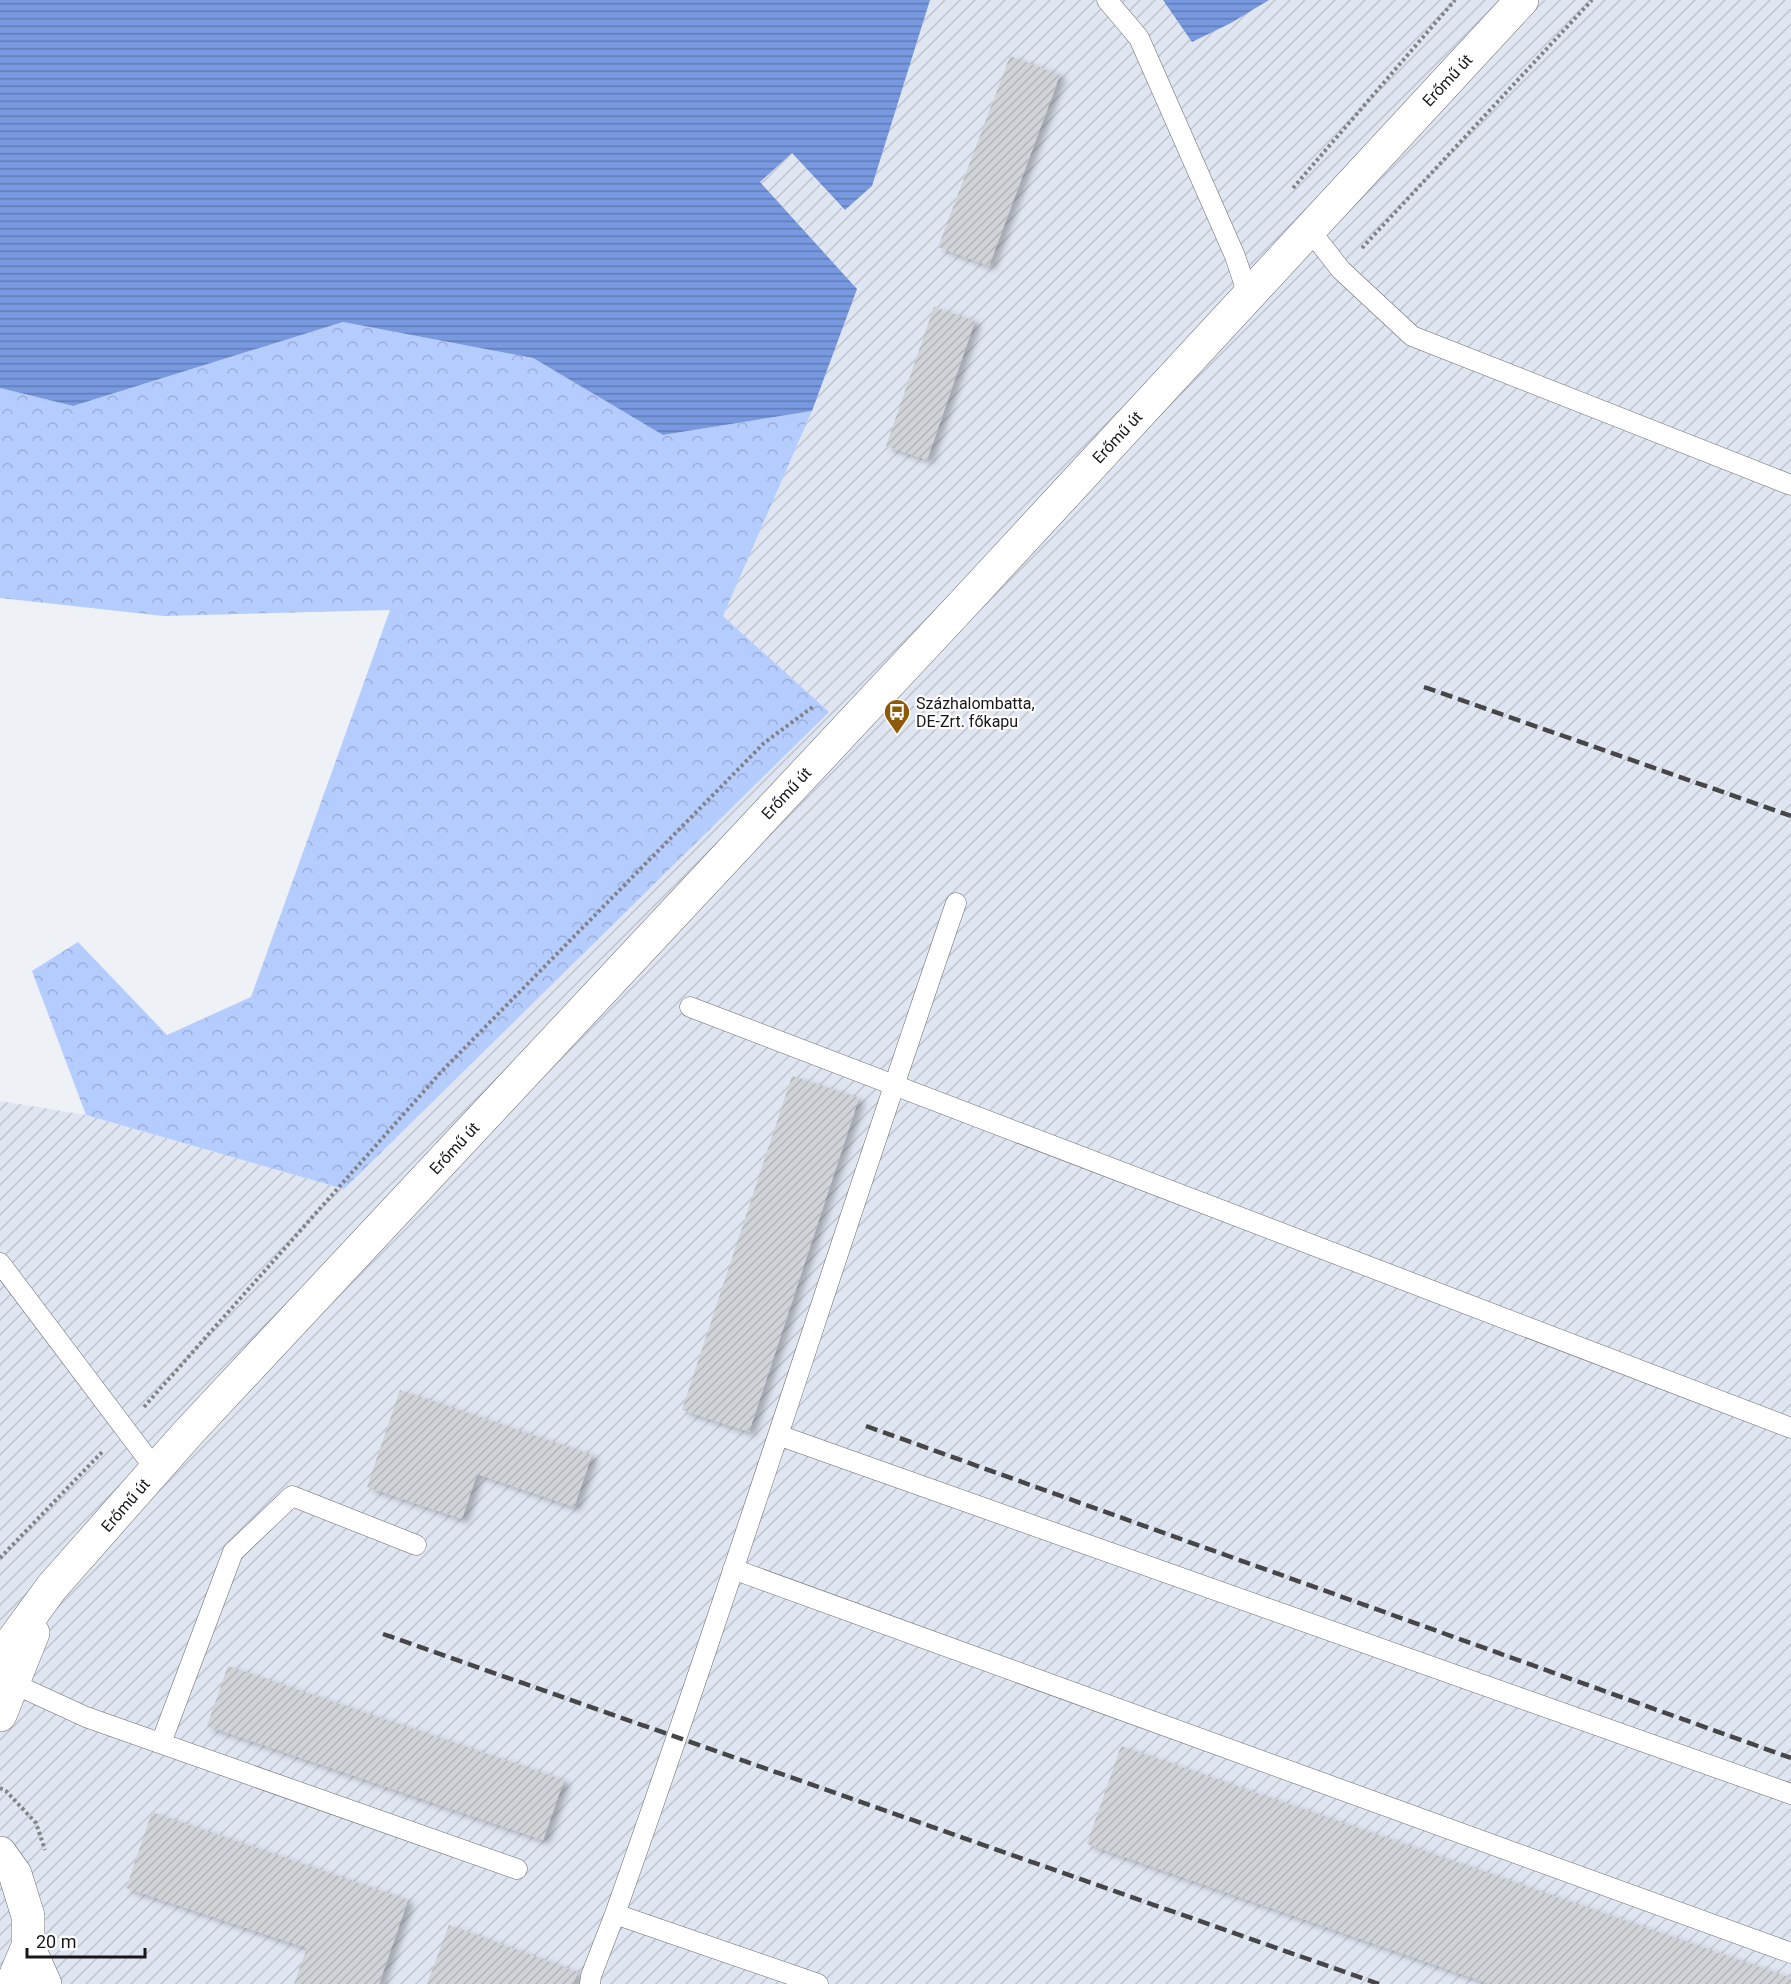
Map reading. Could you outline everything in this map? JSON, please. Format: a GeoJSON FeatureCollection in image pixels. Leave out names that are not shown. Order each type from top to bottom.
{"type":"FeatureCollection","features":[{"type":"Feature","properties":{"kind":"street","name":"Erőmű út"},"geometry":{"type":"LineString","coordinates":[[0,1715],[6,1670],[52,1587],[156,1470],[534,1061],[966,600],[1522,0]]}},
{"type":"Feature","properties":{"kind":"street"},"geometry":{"type":"LineString","coordinates":[[0,1834],[8,1863],[28,1916],[28,1946],[12,1984]]}},
{"type":"Feature","properties":{"kind":"street"},"geometry":{"type":"LineString","coordinates":[[28,1946],[45,1984]]}},
{"type":"Feature","properties":{"kind":"lane"},"geometry":{"type":"LineString","coordinates":[[1107,0],[1138,38],[1235,256],[1248,296]]}},
{"type":"Feature","properties":{"kind":"lane"},"geometry":{"type":"LineString","coordinates":[[1309,229],[1341,270],[1412,336],[1791,485]]}},
{"type":"Feature","properties":{"kind":"lane"},"geometry":{"type":"LineString","coordinates":[[590,1984],[677,1738],[956,903]]}},
{"type":"Feature","properties":{"kind":"lane"},"geometry":{"type":"LineString","coordinates":[[690,1007],[1791,1428]]}},
{"type":"Feature","properties":{"kind":"lane"},"geometry":{"type":"LineString","coordinates":[[0,1263],[156,1470]]}},
{"type":"Feature","properties":{"kind":"lane"},"geometry":{"type":"LineString","coordinates":[[778,1435],[1791,1794]]}},
{"type":"Feature","properties":{"kind":"lane"},"geometry":{"type":"LineString","coordinates":[[160,1743],[233,1552],[292,1496],[416,1545]]}},
{"type":"Feature","properties":{"kind":"lane"},"geometry":{"type":"LineString","coordinates":[[733,1569],[1791,1953]]}},
{"type":"Feature","properties":{"kind":"lane"},"geometry":{"type":"LineString","coordinates":[[6,1670],[86,1717],[517,1869]]}},
{"type":"Feature","properties":{"kind":"lane"},"geometry":{"type":"LineString","coordinates":[[615,1914],[818,1984]]}},
{"type":"Feature","properties":{"kind":"path"},"geometry":{"type":"LineString","coordinates":[[1288,194],[1455,0]]}},
{"type":"Feature","properties":{"kind":"path"},"geometry":{"type":"LineString","coordinates":[[1341,270],[1592,0]]}},
{"type":"Feature","properties":{"kind":"path"},"geometry":{"type":"LineString","coordinates":[[0,1558],[125,1429],[441,1072],[764,743],[818,703]]}},
{"type":"Feature","properties":{"kind":"shaded area"},"geometry":{"type":"Polygon","coordinates":[[[0,0],[930,0],[872,186],[845,210],[792,153],[760,182],[857,289],[812,411],[663,435],[533,358],[343,322],[73,406],[0,388],[0,0]]]}},
{"type":"Feature","properties":{"kind":"shaded area"},"geometry":{"type":"Polygon","coordinates":[[[930,0],[1791,0],[1791,1984],[0,1984],[0,1101],[86,1115],[344,1189],[828,712],[723,616],[812,411],[857,289],[760,182],[792,153],[844,210],[872,186],[930,0]]]}},
{"type":"Feature","properties":{"kind":"shaded area"},"geometry":{"type":"Polygon","coordinates":[[[1163,0],[1269,0],[1231,23],[1192,42],[1163,0]]]}},
{"type":"Feature","properties":{"kind":"green space"},"geometry":{"type":"Polygon","coordinates":[[[343,322],[533,358],[663,435],[812,411],[723,616],[829,712],[344,1189],[86,1115],[32,971],[78,942],[167,1035],[251,997],[390,610],[164,616],[0,598],[0,388],[73,406],[343,322]]]}},
{"type":"Feature","properties":{"kind":"building"},"geometry":{"type":"Polygon","coordinates":[[[1010,56],[1060,75],[989,266],[938,247],[1010,56]]]}},
{"type":"Feature","properties":{"kind":"building"},"geometry":{"type":"Polygon","coordinates":[[[934,307],[975,321],[927,460],[886,446],[934,307]]]}},
{"type":"Feature","properties":{"kind":"building"},"geometry":{"type":"Polygon","coordinates":[[[792,1076],[859,1098],[749,1432],[682,1410],[792,1076]]]}},
{"type":"Feature","properties":{"kind":"building"},"geometry":{"type":"Polygon","coordinates":[[[400,1390],[592,1455],[574,1507],[477,1474],[462,1519],[367,1487],[400,1390]]]}},
{"type":"Feature","properties":{"kind":"building"},"geometry":{"type":"Polygon","coordinates":[[[228,1666],[564,1780],[543,1840],[207,1726],[228,1666]]]}},
{"type":"Feature","properties":{"kind":"building"},"geometry":{"type":"Polygon","coordinates":[[[1121,1746],[1791,1978],[1791,1984],[1490,1984],[1087,1844],[1121,1746]]]}},
{"type":"Feature","properties":{"kind":"building"},"geometry":{"type":"Polygon","coordinates":[[[152,1812],[408,1900],[379,1984],[294,1984],[307,1948],[126,1888],[152,1812]]]}},
{"type":"Feature","properties":{"kind":"building"},"geometry":{"type":"Polygon","coordinates":[[[449,1925],[578,1972],[573,1984],[427,1984],[449,1925]]]}},
{"type":"Feature","properties":{"kind":"railway"},"geometry":{"type":"LineString","coordinates":[[1424,687],[1791,816]]}},
{"type":"Feature","properties":{"kind":"railway"},"geometry":{"type":"LineString","coordinates":[[866,1426],[1791,1758]]}},
{"type":"Feature","properties":{"kind":"railway"},"geometry":{"type":"LineString","coordinates":[[383,1634],[1379,1984]]}},
{"type":"Feature","properties":{"kind":"place","name":"Százhalombatta, DE-Zrt. főkapu"},"geometry":{"type":"Point","coordinates":[897,735]}}]}
